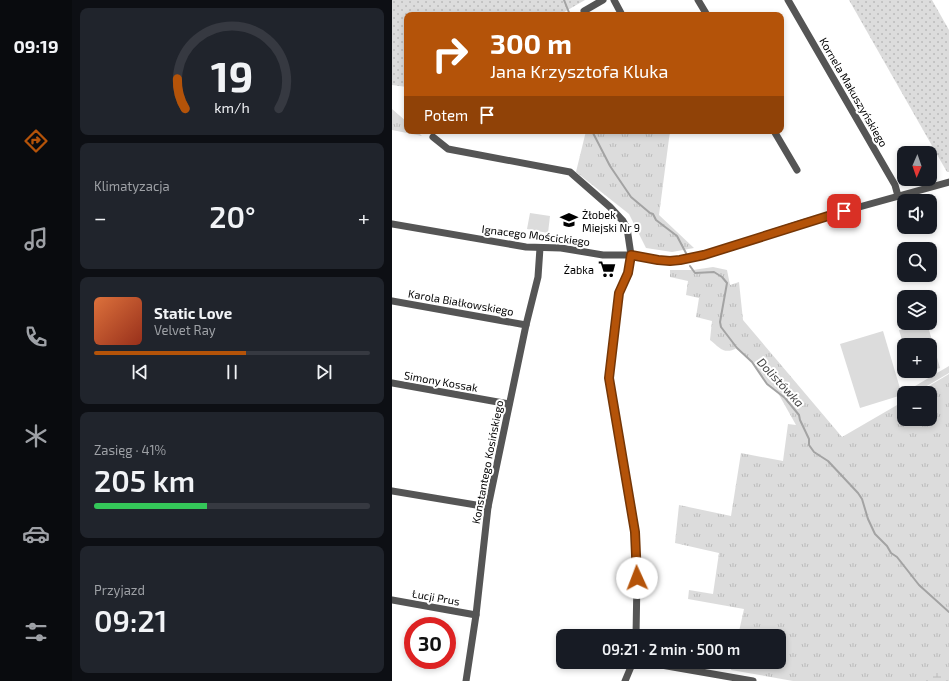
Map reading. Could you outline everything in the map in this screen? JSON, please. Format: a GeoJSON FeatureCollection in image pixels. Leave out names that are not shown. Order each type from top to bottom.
{"type":"FeatureCollection","features":[{"type":"Feature","properties":{"kind":"street"},"geometry":{"type":"LineString","coordinates":[[584,11],[603,0]]}},
{"type":"Feature","properties":{"kind":"street"},"geometry":{"type":"LineString","coordinates":[[614,0],[620,12]]}},
{"type":"Feature","properties":{"kind":"street"},"geometry":{"type":"LineString","coordinates":[[698,0],[705,12]]}},
{"type":"Feature","properties":{"kind":"street","name":"Kornela Makuszyńskiego"},"geometry":{"type":"LineString","coordinates":[[788,0],[895,185],[897,194]]}},
{"type":"Feature","properties":{"kind":"street"},"geometry":{"type":"LineString","coordinates":[[776,134],[796,170]]}},
{"type":"Feature","properties":{"kind":"street"},"geometry":{"type":"LineString","coordinates":[[433,137],[448,149],[570,172],[610,207],[623,221],[628,232],[631,255],[628,273],[619,293],[609,378],[635,532],[637,578],[636,629]]}},
{"type":"Feature","properties":{"kind":"street","name":"Ignacego Mościckiego"},"geometry":{"type":"LineString","coordinates":[[905,194],[949,182]]}},
{"type":"Feature","properties":{"kind":"street","name":"Ignacego Mościckiego"},"geometry":{"type":"LineString","coordinates":[[392,224],[519,246],[560,248],[603,255],[631,255],[670,261],[704,255],[805,222],[897,196]]}},
{"type":"Feature","properties":{"kind":"street","name":"Konstantego Kosińskiego"},"geometry":{"type":"LineString","coordinates":[[466,681],[476,615],[488,507],[526,325],[538,277],[540,248]]}},
{"type":"Feature","properties":{"kind":"street","name":"Karola Białkowskiego"},"geometry":{"type":"LineString","coordinates":[[392,301],[526,325]]}},
{"type":"Feature","properties":{"kind":"street","name":"Simony Kossak"},"geometry":{"type":"LineString","coordinates":[[392,384],[509,404]]}},
{"type":"Feature","properties":{"kind":"street"},"geometry":{"type":"LineString","coordinates":[[392,491],[488,507]]}},
{"type":"Feature","properties":{"kind":"street","name":"Łucji Prus"},"geometry":{"type":"LineString","coordinates":[[392,600],[476,615]]}},
{"type":"Feature","properties":{"kind":"street"},"geometry":{"type":"LineString","coordinates":[[625,681],[630,669]]}},
{"type":"Feature","properties":{"kind":"street"},"geometry":{"type":"LineString","coordinates":[[684,669],[753,681]]}},
{"type":"Feature","properties":{"kind":"green space"},"geometry":{"type":"Polygon","coordinates":[[[392,0],[585,0],[564,12],[404,12],[404,87],[392,85],[392,0]]]}},
{"type":"Feature","properties":{"kind":"green space"},"geometry":{"type":"Polygon","coordinates":[[[849,0],[932,0],[949,30],[949,172],[947,172],[937,154],[937,146],[932,146],[849,0]]]}},
{"type":"Feature","properties":{"kind":"green space"},"geometry":{"type":"Polygon","coordinates":[[[392,109],[404,119],[404,132],[392,130],[392,109]]]}},
{"type":"Feature","properties":{"kind":"green space"},"geometry":{"type":"Polygon","coordinates":[[[585,134],[670,134],[659,215],[694,248],[672,252],[646,248],[629,214],[576,172],[585,134]]]}},
{"type":"Feature","properties":{"kind":"green space"},"geometry":{"type":"Polygon","coordinates":[[[530,213],[550,216],[548,233],[527,229],[530,213]]]}},
{"type":"Feature","properties":{"kind":"green space"},"geometry":{"type":"Polygon","coordinates":[[[713,267],[727,270],[730,285],[739,282],[743,320],[842,437],[897,405],[897,426],[937,426],[937,386],[929,386],[949,374],[949,681],[793,681],[731,670],[786,669],[786,629],[740,629],[744,609],[688,599],[689,590],[713,594],[719,553],[675,543],[679,505],[731,516],[741,453],[783,461],[788,424],[796,425],[778,393],[767,384],[752,362],[737,348],[725,351],[710,340],[712,321],[696,317],[699,298],[686,295],[688,281],[670,277],[670,270],[693,270],[713,267]]]}},
{"type":"Feature","properties":{"kind":"green space"},"geometry":{"type":"Polygon","coordinates":[[[899,330],[929,330],[931,338],[901,338],[899,330]]]}},
{"type":"Feature","properties":{"kind":"green space"},"geometry":{"type":"Polygon","coordinates":[[[883,331],[899,386],[897,386],[897,397],[860,408],[840,344],[883,331]]]}},
{"type":"Feature","properties":{"kind":"green space"},"geometry":{"type":"Polygon","coordinates":[[[937,358],[940,368],[937,369],[937,358]]]}},
{"type":"Feature","properties":{"kind":"green space"},"geometry":{"type":"Polygon","coordinates":[[[949,366],[949,373],[927,386],[915,386],[929,378],[937,378],[937,373],[949,366]]]}},
{"type":"Feature","properties":{"kind":"green space"},"geometry":{"type":"Polygon","coordinates":[[[929,672],[942,673],[949,676],[949,681],[926,681],[926,674],[929,672]]]}},
{"type":"Feature","properties":{"kind":"waterway","name":"Dolistówka"},"geometry":{"type":"LineString","coordinates":[[564,0],[569,12]]}},
{"type":"Feature","properties":{"kind":"waterway","name":"Dolistówka"},"geometry":{"type":"LineString","coordinates":[[594,134],[610,166],[631,197],[653,214],[656,220],[677,236],[687,255]]}},
{"type":"Feature","properties":{"kind":"waterway","name":"Dolistówka"},"geometry":{"type":"LineString","coordinates":[[690,266],[695,273],[714,272],[722,277],[727,283],[720,322],[721,327],[737,348],[752,362],[767,384],[785,398],[799,415],[809,439],[809,445],[814,452],[828,461],[858,493],[862,499],[868,519],[875,534],[887,546],[891,553],[897,557],[919,585],[949,612]]}},
{"type":"Feature","properties":{"kind":"place","name":"Żłobek Miejski Nr 9"},"geometry":{"type":"Point","coordinates":[569,220]}},
{"type":"Feature","properties":{"kind":"place","name":"Żabka"},"geometry":{"type":"Point","coordinates":[607,269]}},
{"type":"Feature","properties":{"kind":"route"},"geometry":{"type":"LineString","coordinates":[[637,578],[633,515],[609,378],[619,293],[628,273],[631,255],[658,260],[680,260],[704,255],[844,211]]}}]}
